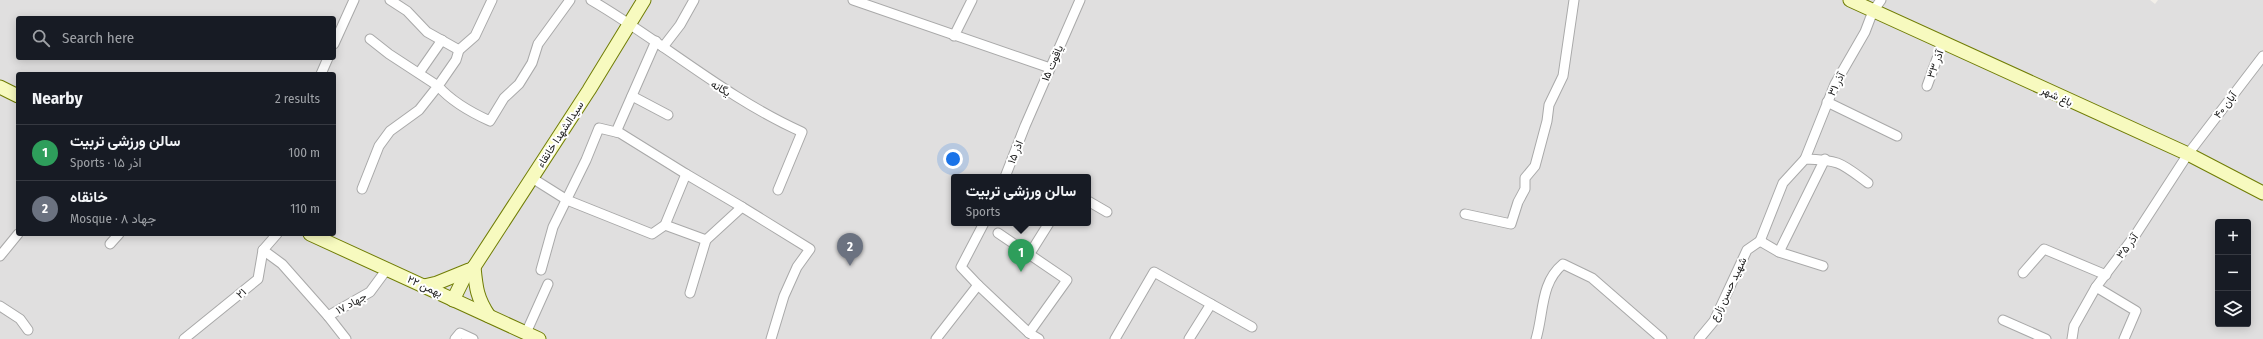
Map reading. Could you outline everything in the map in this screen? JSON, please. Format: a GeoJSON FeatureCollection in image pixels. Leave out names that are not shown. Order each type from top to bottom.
{"type":"FeatureCollection","features":[{"type":"Feature","properties":{"kind":"main road","name":"سیدالشهدا خانقاء"},"geometry":{"type":"LineString","coordinates":[[456,301],[473,276],[474,267],[589,90],[644,0]]}},
{"type":"Feature","properties":{"kind":"main road","name":"باغ شهر"},"geometry":{"type":"LineString","coordinates":[[1850,0],[2188,154],[2263,193]]}},
{"type":"Feature","properties":{"kind":"main road"},"geometry":{"type":"LineString","coordinates":[[0,87],[16,95]]}},
{"type":"Feature","properties":{"kind":"main road","name":"۲۲ بهمن"},"geometry":{"type":"LineString","coordinates":[[314,236],[539,339]]}},
{"type":"Feature","properties":{"kind":"main road"},"geometry":{"type":"LineString","coordinates":[[424,286],[453,277],[474,267],[477,294],[480,303],[490,316]]}},
{"type":"Feature","properties":{"kind":"street"},"geometry":{"type":"LineString","coordinates":[[336,40],[354,0]]}},
{"type":"Feature","properties":{"kind":"street"},"geometry":{"type":"LineString","coordinates":[[390,0],[407,10],[427,32],[459,50]]}},
{"type":"Feature","properties":{"kind":"street"},"geometry":{"type":"LineString","coordinates":[[362,189],[379,146],[390,131],[419,110],[438,86],[456,60],[459,50],[475,36],[492,0]]}},
{"type":"Feature","properties":{"kind":"street"},"geometry":{"type":"LineString","coordinates":[[370,39],[438,86],[448,97],[471,112],[490,121],[504,98],[519,84],[532,63],[538,44],[570,0]]}},
{"type":"Feature","properties":{"kind":"street","name":"یگانه"},"geometry":{"type":"LineString","coordinates":[[591,0],[630,23],[720,88],[768,116],[802,132],[778,190]]}},
{"type":"Feature","properties":{"kind":"street"},"geometry":{"type":"LineString","coordinates":[[616,132],[632,96],[659,44],[680,25],[694,0]]}},
{"type":"Feature","properties":{"kind":"street"},"geometry":{"type":"LineString","coordinates":[[853,0],[1050,68]]}},
{"type":"Feature","properties":{"kind":"street"},"geometry":{"type":"LineString","coordinates":[[954,36],[972,0]]}},
{"type":"Feature","properties":{"kind":"street","name":"یاقوت ۱۵"},"geometry":{"type":"LineString","coordinates":[[1025,126],[1080,0]]}},
{"type":"Feature","properties":{"kind":"street"},"geometry":{"type":"LineString","coordinates":[[1465,214],[1511,224],[1518,202],[1525,189],[1526,178],[1535,166],[1547,121],[1548,105],[1563,76],[1574,0]]}},
{"type":"Feature","properties":{"kind":"street","name":"آذر ۳۱"},"geometry":{"type":"LineString","coordinates":[[1806,159],[1827,102],[1865,32],[1873,11],[1881,0]]}},
{"type":"Feature","properties":{"kind":"street"},"geometry":{"type":"LineString","coordinates":[[419,73],[442,40]]}},
{"type":"Feature","properties":{"kind":"street","name":"آذر ۳۳"},"geometry":{"type":"LineString","coordinates":[[1927,86],[1943,42]]}},
{"type":"Feature","properties":{"kind":"street","name":"آبان ۴۰"},"geometry":{"type":"LineString","coordinates":[[2188,154],[2263,56]]}},
{"type":"Feature","properties":{"kind":"street"},"geometry":{"type":"LineString","coordinates":[[322,72],[327,60]]}},
{"type":"Feature","properties":{"kind":"street"},"geometry":{"type":"LineString","coordinates":[[632,96],[668,115]]}},
{"type":"Feature","properties":{"kind":"street"},"geometry":{"type":"LineString","coordinates":[[1827,102],[1897,136]]}},
{"type":"Feature","properties":{"kind":"street","name":"اذر ۱۵"},"geometry":{"type":"LineString","coordinates":[[1006,174],[1025,126]]}},
{"type":"Feature","properties":{"kind":"street"},"geometry":{"type":"LineString","coordinates":[[541,270],[552,227],[567,200],[599,128],[616,132],[648,149],[686,174],[810,248],[797,267],[784,296],[771,339]]}},
{"type":"Feature","properties":{"kind":"street","name":"آذر ۳۵"},"geometry":{"type":"LineString","coordinates":[[2072,339],[2074,326],[2096,287],[2136,234],[2188,154]]}},
{"type":"Feature","properties":{"kind":"street"},"geometry":{"type":"LineString","coordinates":[[1823,266],[1779,252],[1760,241],[1784,183],[1806,159],[1825,160],[1840,163],[1868,183]]}},
{"type":"Feature","properties":{"kind":"street"},"geometry":{"type":"LineString","coordinates":[[1779,252],[1825,160]]}},
{"type":"Feature","properties":{"kind":"street"},"geometry":{"type":"LineString","coordinates":[[532,178],[567,200],[652,234],[665,225],[686,174]]}},
{"type":"Feature","properties":{"kind":"street"},"geometry":{"type":"LineString","coordinates":[[1091,203],[1107,212]]}},
{"type":"Feature","properties":{"kind":"street"},"geometry":{"type":"LineString","coordinates":[[690,293],[706,240],[742,207]]}},
{"type":"Feature","properties":{"kind":"street"},"geometry":{"type":"LineString","coordinates":[[665,225],[706,240]]}},
{"type":"Feature","properties":{"kind":"street"},"geometry":{"type":"LineString","coordinates":[[982,226],[962,267],[978,285],[1029,333],[1039,339]]}},
{"type":"Feature","properties":{"kind":"street"},"geometry":{"type":"LineString","coordinates":[[1029,255],[1047,226]]}},
{"type":"Feature","properties":{"kind":"street"},"geometry":{"type":"LineString","coordinates":[[998,233],[1067,280],[1029,333]]}},
{"type":"Feature","properties":{"kind":"street"},"geometry":{"type":"LineString","coordinates":[[0,256],[16,236]]}},
{"type":"Feature","properties":{"kind":"street"},"geometry":{"type":"LineString","coordinates":[[110,244],[116,236]]}},
{"type":"Feature","properties":{"kind":"street"},"geometry":{"type":"LineString","coordinates":[[275,236],[263,250],[282,264],[328,316],[346,339]]}},
{"type":"Feature","properties":{"kind":"street","name":"شهید حسن زارع"},"geometry":{"type":"LineString","coordinates":[[1699,339],[1714,321],[1747,250],[1760,241]]}},
{"type":"Feature","properties":{"kind":"street"},"geometry":{"type":"LineString","coordinates":[[2023,273],[2044,249],[2106,275]]}},
{"type":"Feature","properties":{"kind":"street","name":"۲۱"},"geometry":{"type":"LineString","coordinates":[[184,339],[258,280],[263,250]]}},
{"type":"Feature","properties":{"kind":"street"},"geometry":{"type":"LineString","coordinates":[[1536,339],[1545,292],[1555,271],[1563,264],[1592,278],[1662,339]]}},
{"type":"Feature","properties":{"kind":"street","name":"جهاد ۱۷"},"geometry":{"type":"LineString","coordinates":[[328,316],[370,292],[387,269]]}},
{"type":"Feature","properties":{"kind":"street"},"geometry":{"type":"LineString","coordinates":[[1115,339],[1154,272],[1252,327]]}},
{"type":"Feature","properties":{"kind":"street"},"geometry":{"type":"LineString","coordinates":[[526,333],[548,284]]}},
{"type":"Feature","properties":{"kind":"street"},"geometry":{"type":"LineString","coordinates":[[936,339],[978,285]]}},
{"type":"Feature","properties":{"kind":"street"},"geometry":{"type":"LineString","coordinates":[[2096,287],[2136,311],[2124,339]]}},
{"type":"Feature","properties":{"kind":"street"},"geometry":{"type":"LineString","coordinates":[[1189,339],[1211,304]]}},
{"type":"Feature","properties":{"kind":"street"},"geometry":{"type":"LineString","coordinates":[[0,306],[20,319],[28,330]]}},
{"type":"Feature","properties":{"kind":"street"},"geometry":{"type":"LineString","coordinates":[[2003,320],[2046,339]]}},
{"type":"Feature","properties":{"kind":"street"},"geometry":{"type":"LineString","coordinates":[[458,336],[473,339]]}},
{"type":"Feature","properties":{"kind":"shaded area"},"geometry":{"type":"Polygon","coordinates":[[[0,0],[2150,0],[2155,4],[2158,0],[2263,0],[2263,339],[0,339],[0,0]]]}},
{"type":"Feature","properties":{"kind":"place","name":"خانقاه"},"geometry":{"type":"Point","coordinates":[850,266]}},
{"type":"Feature","properties":{"kind":"place","name":"سالن ورزشی تربیت"},"geometry":{"type":"Point","coordinates":[1021,272]}}]}
